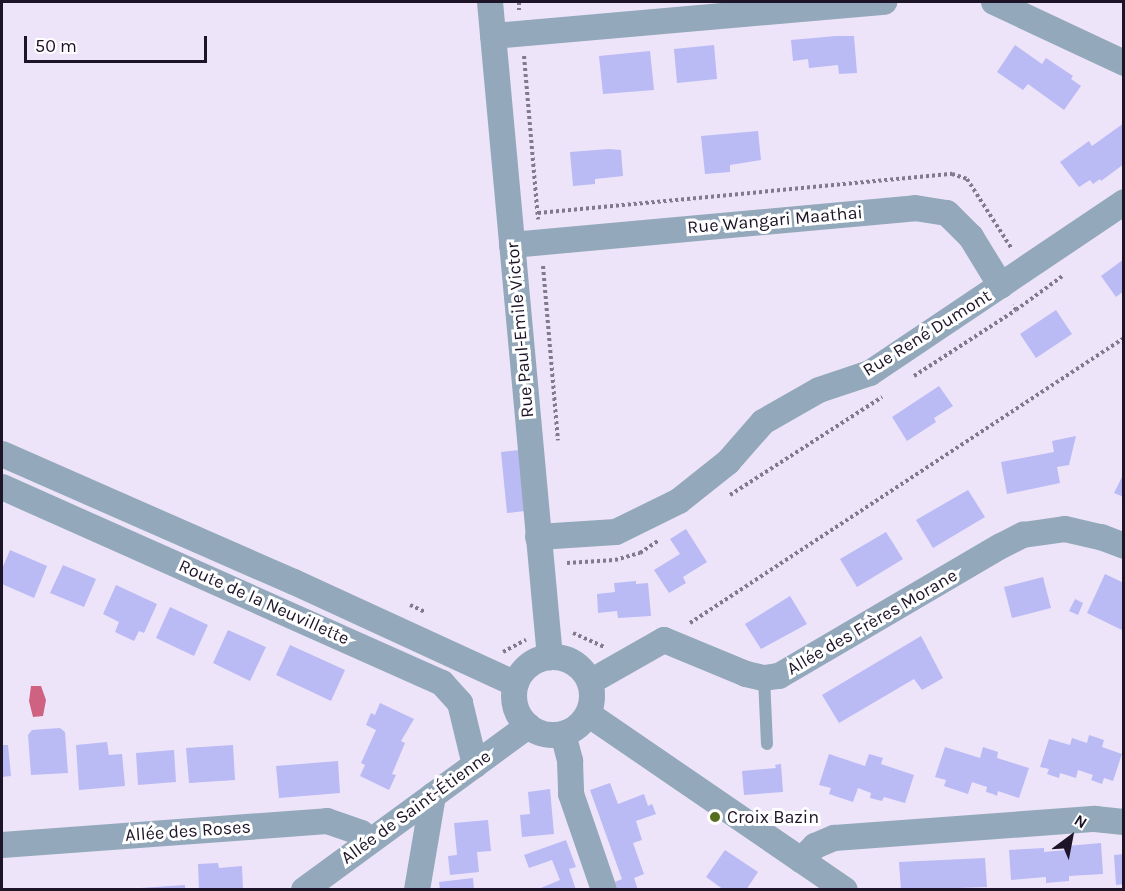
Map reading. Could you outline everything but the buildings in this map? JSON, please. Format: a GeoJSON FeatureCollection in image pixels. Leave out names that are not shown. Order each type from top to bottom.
{"type":"FeatureCollection","features":[{"type":"Feature","properties":{"kind":"street","name":"Rue Paul-Emile Victor"},"geometry":{"type":"LineString","coordinates":[[490,2],[550,657]]}},
{"type":"Feature","properties":{"kind":"street"},"geometry":{"type":"LineString","coordinates":[[494,36],[885,2]]}},
{"type":"Feature","properties":{"kind":"street"},"geometry":{"type":"LineString","coordinates":[[994,2],[1124,63]]}},
{"type":"Feature","properties":{"kind":"street","name":"Rue René Dumont"},"geometry":{"type":"LineString","coordinates":[[538,537],[616,532],[679,501],[728,462],[763,422],[819,390],[870,373],[1124,202]]}},
{"type":"Feature","properties":{"kind":"street","name":"Rue Wangari Maathai"},"geometry":{"type":"LineString","coordinates":[[512,245],[915,208],[946,213],[971,237],[1001,286]]}},
{"type":"Feature","properties":{"kind":"street","name":"Route de la Neuvillette"},"geometry":{"type":"LineString","coordinates":[[2,454],[294,582],[516,684]]}},
{"type":"Feature","properties":{"kind":"street","name":"Route de la Neuvillette"},"geometry":{"type":"LineString","coordinates":[[2,488],[442,683],[460,703],[475,765]]}},
{"type":"Feature","properties":{"kind":"street","name":"Allée des Frères Morane"},"geometry":{"type":"LineString","coordinates":[[664,640],[723,666],[764,678],[779,676],[804,664],[1023,535],[1065,529],[1101,537],[1124,546]]}},
{"type":"Feature","properties":{"kind":"street"},"geometry":{"type":"LineString","coordinates":[[590,682],[664,640]]}},
{"type":"Feature","properties":{"kind":"street"},"geometry":{"type":"LineString","coordinates":[[550,657],[571,660],[583,669],[590,682],[593,698],[588,714],[578,727],[563,734],[545,734],[528,726],[519,714],[514,699],[516,684],[530,664],[550,657]]}},
{"type":"Feature","properties":{"kind":"street"},"geometry":{"type":"LineString","coordinates":[[588,714],[845,890]]}},
{"type":"Feature","properties":{"kind":"street","name":"Allée de Saint-Étienne"},"geometry":{"type":"LineString","coordinates":[[304,890],[528,726]]}},
{"type":"Feature","properties":{"kind":"street"},"geometry":{"type":"LineString","coordinates":[[563,734],[570,761],[571,794],[604,890]]}},
{"type":"Feature","properties":{"kind":"street"},"geometry":{"type":"LineString","coordinates":[[417,890],[433,795]]}},
{"type":"Feature","properties":{"kind":"street"},"geometry":{"type":"LineString","coordinates":[[801,860],[815,846],[834,838],[1095,819],[1124,822]]}},
{"type":"Feature","properties":{"kind":"street","name":"Allée des Roses"},"geometry":{"type":"LineString","coordinates":[[2,845],[327,821],[351,829],[370,840]]}},
{"type":"Feature","properties":{"kind":"lane"},"geometry":{"type":"LineString","coordinates":[[764,678],[767,744]]}},
{"type":"Feature","properties":{"kind":"path"},"geometry":{"type":"LineString","coordinates":[[519,2],[558,444]]}},
{"type":"Feature","properties":{"kind":"path"},"geometry":{"type":"LineString","coordinates":[[907,381],[1016,310],[1001,286]]}},
{"type":"Feature","properties":{"kind":"path"},"geometry":{"type":"LineString","coordinates":[[664,640],[1124,338]]}},
{"type":"Feature","properties":{"kind":"path"},"geometry":{"type":"LineString","coordinates":[[729,495],[888,393]]}},
{"type":"Feature","properties":{"kind":"path"},"geometry":{"type":"LineString","coordinates":[[565,537],[568,574]]}},
{"type":"Feature","properties":{"kind":"path"},"geometry":{"type":"LineString","coordinates":[[567,563],[615,560],[640,553],[660,540]]}},
{"type":"Feature","properties":{"kind":"shaded area"},"geometry":{"type":"Polygon","coordinates":[[[31,686],[41,686],[46,700],[43,716],[33,717],[29,701],[31,686]]]}},
{"type":"Feature","properties":{"kind":"place","name":"Croix Bazin"},"geometry":{"type":"Point","coordinates":[715,817]}}]}
